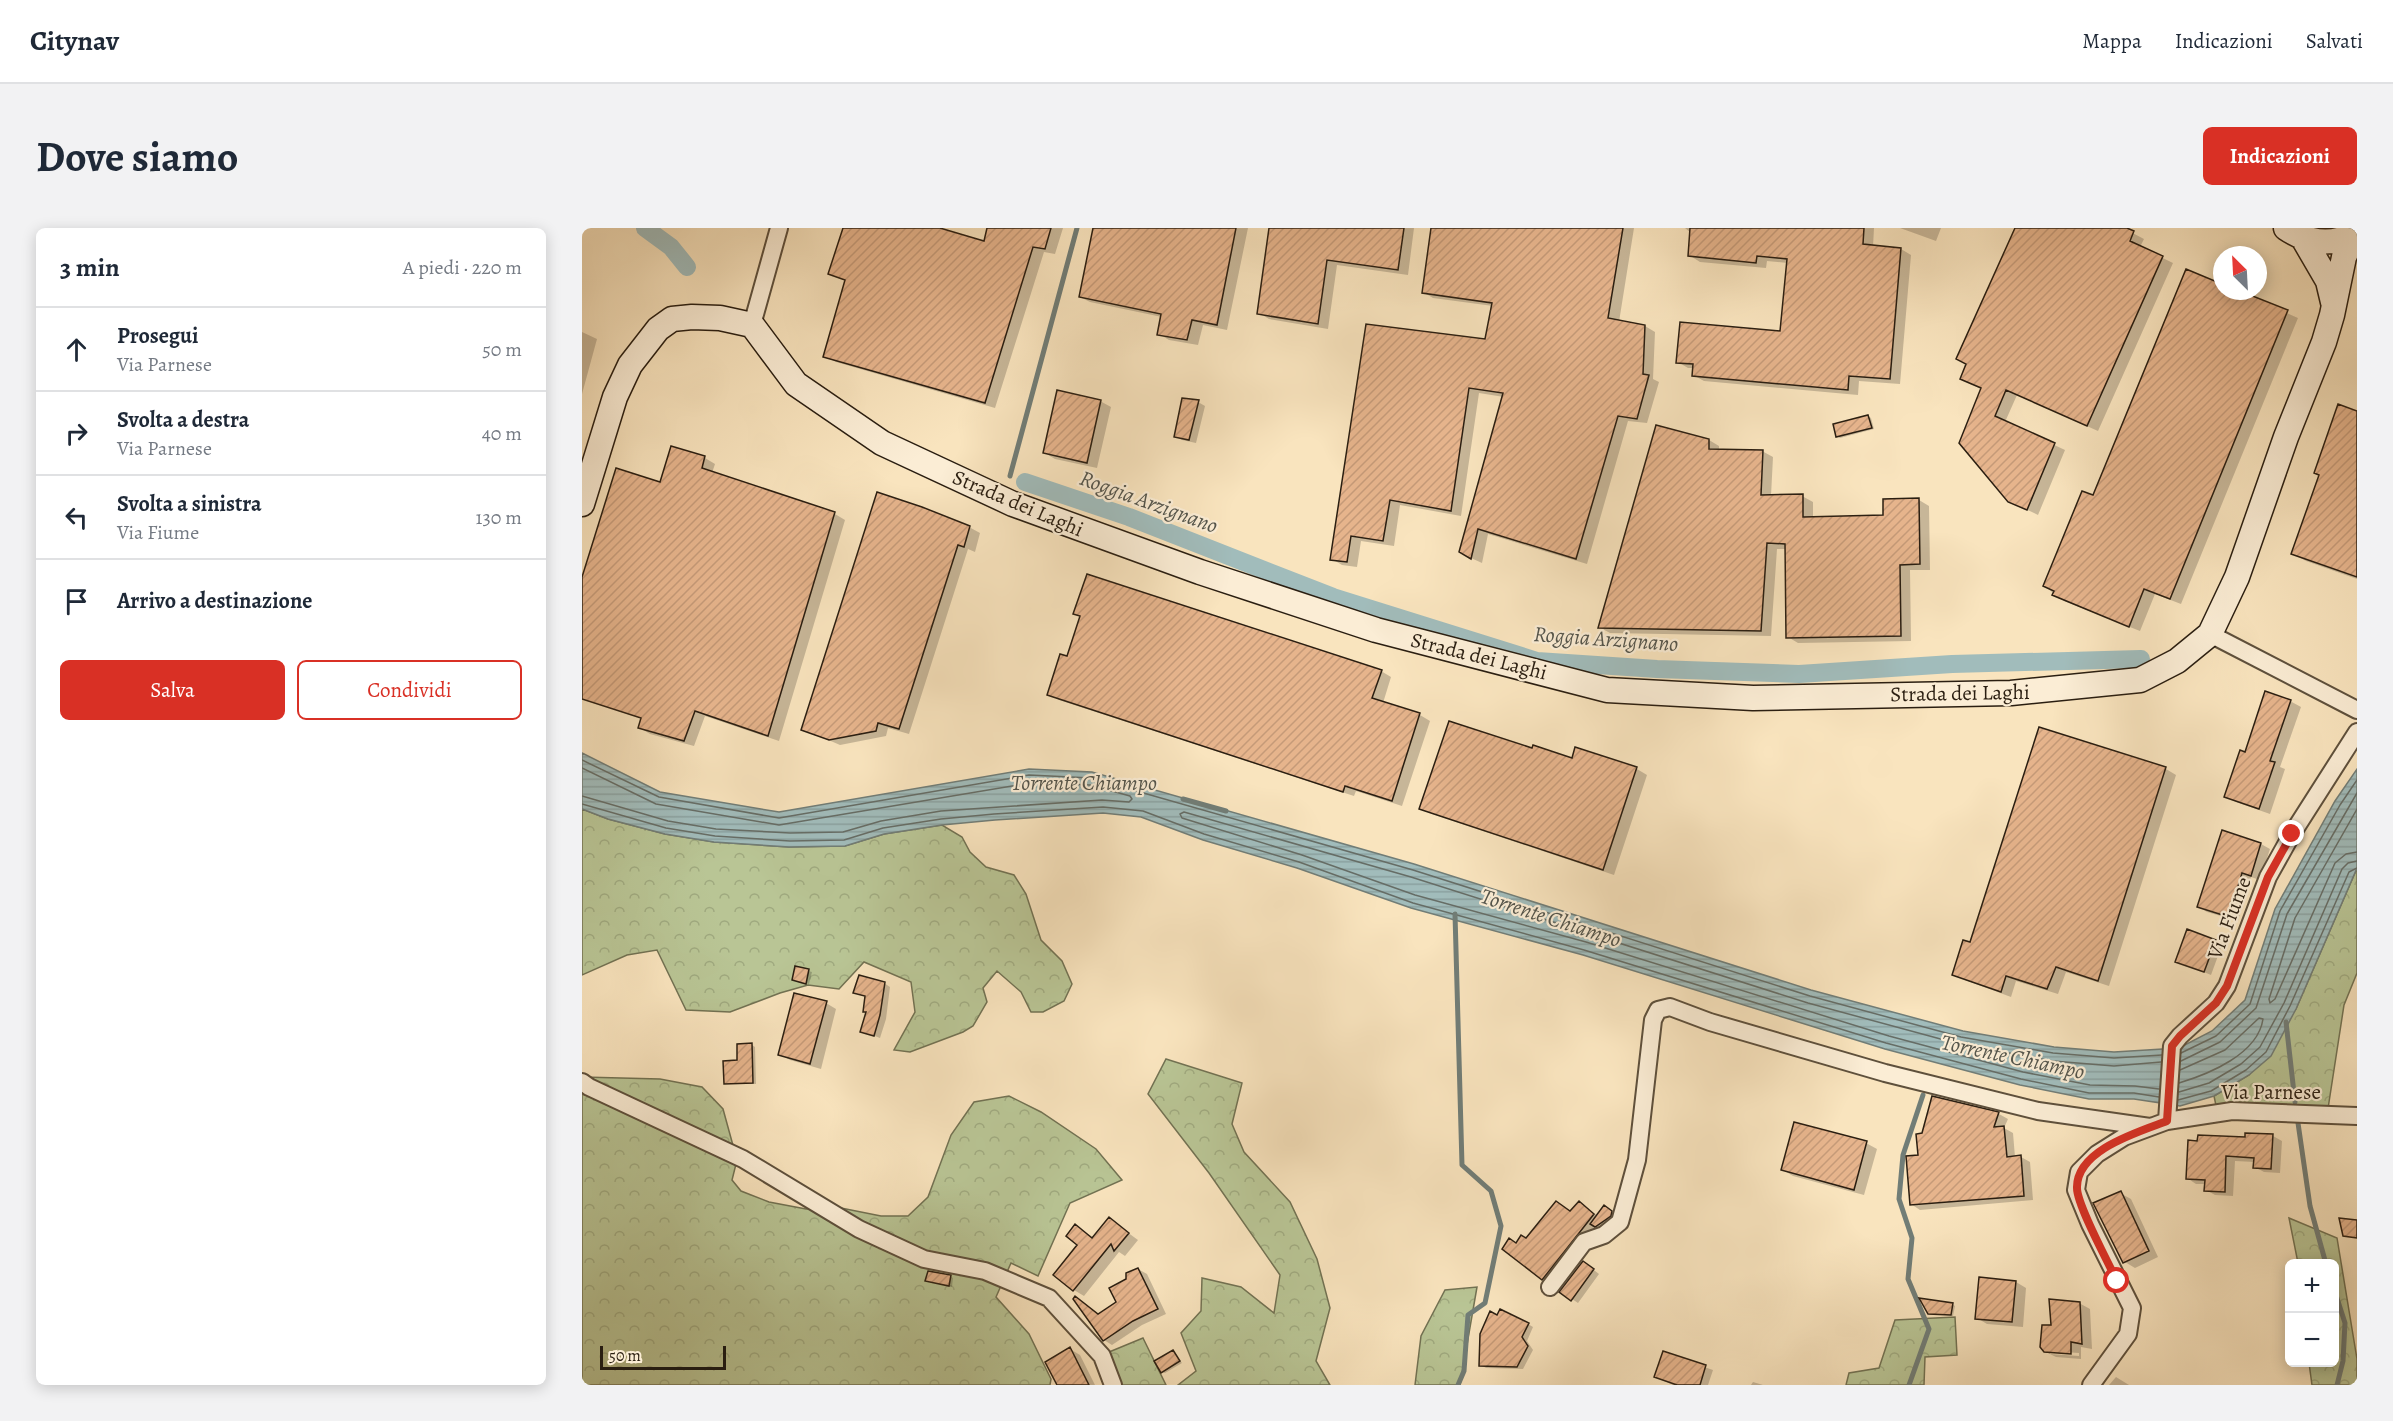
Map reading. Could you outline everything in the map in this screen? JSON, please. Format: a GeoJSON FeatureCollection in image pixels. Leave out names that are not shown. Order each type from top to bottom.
{"type":"FeatureCollection","features":[{"type":"Feature","properties":{"kind":"street"},"geometry":{"type":"LineString","coordinates":[[582,504],[615,397],[630,365],[658,329],[672,319],[720,318],[752,325],[779,228]]}},
{"type":"Feature","properties":{"kind":"street"},"geometry":{"type":"LineString","coordinates":[[2294,233],[2318,242],[2343,239],[2356,232]]}},
{"type":"Feature","properties":{"kind":"street","name":"Strada dei Laghi"},"geometry":{"type":"LineString","coordinates":[[752,325],[796,384],[882,443],[1013,504],[1200,572],[1376,630],[1607,690],[1753,698],[2011,693],[2140,680],[2177,661],[2210,634],[2237,577],[2286,437],[2324,342],[2344,258],[2356,232]]}},
{"type":"Feature","properties":{"kind":"street"},"geometry":{"type":"LineString","coordinates":[[2294,233],[2328,281],[2334,304]]}},
{"type":"Feature","properties":{"kind":"street"},"geometry":{"type":"LineString","coordinates":[[2210,634],[2357,710]]}},
{"type":"Feature","properties":{"kind":"street","name":"Via Fiume"},"geometry":{"type":"LineString","coordinates":[[2167,1121],[2172,1046],[2216,1003],[2227,986],[2268,877],[2292,834],[2357,732]]}},
{"type":"Feature","properties":{"kind":"street"},"geometry":{"type":"LineString","coordinates":[[1550,1287],[1584,1242],[1604,1234],[1620,1222],[1637,1160],[1653,1020],[1658,1010],[1670,1007],[1710,1022],[1885,1073],[2038,1111],[2150,1127]]}},
{"type":"Feature","properties":{"kind":"street"},"geometry":{"type":"LineString","coordinates":[[582,1082],[589,1088],[743,1159],[859,1229],[924,1259],[985,1271],[1049,1298],[1102,1356],[1113,1385]]}},
{"type":"Feature","properties":{"kind":"street","name":"Via Parnese"},"geometry":{"type":"LineString","coordinates":[[2091,1385],[2127,1334],[2132,1308],[2090,1224],[2076,1190],[2079,1172],[2097,1154],[2124,1137],[2167,1121],[2232,1111],[2357,1116]]}},
{"type":"Feature","properties":{"kind":"green space"},"geometry":{"type":"Polygon","coordinates":[[[582,809],[608,819],[665,834],[714,842],[789,847],[845,846],[884,834],[942,825],[962,837],[970,852],[986,867],[1014,875],[1026,894],[1041,940],[1062,961],[1072,984],[1064,1001],[1043,1012],[1031,1012],[1021,992],[997,971],[983,988],[987,1002],[973,1026],[910,1052],[894,1050],[915,1012],[911,982],[864,962],[839,989],[808,985],[730,1012],[686,1010],[657,950],[627,955],[582,975],[582,809]]]}},
{"type":"Feature","properties":{"kind":"green space"},"geometry":{"type":"Polygon","coordinates":[[[2357,868],[2357,973],[2344,1005],[2327,1115],[2218,1115],[2214,1096],[2249,1075],[2296,1009],[2357,868]]]}},
{"type":"Feature","properties":{"kind":"green space"},"geometry":{"type":"Polygon","coordinates":[[[1166,1059],[1242,1083],[1232,1124],[1244,1152],[1290,1202],[1317,1259],[1330,1308],[1316,1361],[1330,1385],[1178,1385],[1196,1371],[1181,1333],[1201,1311],[1202,1278],[1241,1287],[1274,1313],[1280,1275],[1209,1173],[1148,1094],[1166,1059]]]}},
{"type":"Feature","properties":{"kind":"green space"},"geometry":{"type":"Polygon","coordinates":[[[582,1077],[660,1079],[702,1087],[723,1109],[737,1160],[732,1180],[741,1191],[769,1202],[806,1209],[836,1207],[881,1216],[908,1216],[928,1197],[951,1135],[974,1102],[1009,1096],[1041,1112],[1096,1149],[1122,1180],[1070,1203],[1038,1276],[1011,1263],[996,1297],[1029,1334],[1051,1379],[1050,1385],[582,1385],[582,1077]]]}},
{"type":"Feature","properties":{"kind":"green space"},"geometry":{"type":"Polygon","coordinates":[[[2289,1218],[2337,1238],[2357,1359],[2357,1385],[2312,1385],[2310,1367],[2339,1367],[2339,1259],[2297,1259],[2289,1218]]]}},
{"type":"Feature","properties":{"kind":"green space"},"geometry":{"type":"Polygon","coordinates":[[[1477,1287],[1460,1385],[1415,1385],[1421,1336],[1445,1290],[1477,1287]]]}},
{"type":"Feature","properties":{"kind":"green space"},"geometry":{"type":"Polygon","coordinates":[[[1955,1317],[1957,1355],[1925,1357],[1924,1385],[1846,1385],[1849,1373],[1879,1368],[1895,1320],[1955,1317]]]}},
{"type":"Feature","properties":{"kind":"green space"},"geometry":{"type":"Polygon","coordinates":[[[1143,1338],[1166,1385],[1106,1385],[1097,1357],[1143,1338]]]}},
{"type":"Feature","properties":{"kind":"water"},"geometry":{"type":"Polygon","coordinates":[[[582,753],[660,792],[779,812],[1029,769],[1092,772],[1414,864],[1811,990],[1963,1031],[2054,1047],[2114,1052],[2179,1048],[2212,1031],[2245,1000],[2275,909],[2335,801],[2357,769],[2357,868],[2296,1009],[2271,1056],[2249,1075],[2214,1096],[2180,1106],[2134,1099],[2089,1099],[2020,1085],[1885,1049],[1583,955],[1411,908],[1297,868],[1203,840],[1141,817],[1103,813],[942,825],[884,834],[845,846],[789,847],[714,842],[665,834],[608,819],[582,809],[582,753]]]}},
{"type":"Feature","properties":{"kind":"building"},"geometry":{"type":"Polygon","coordinates":[[[843,228],[940,228],[984,241],[987,228],[1051,228],[1045,249],[1033,247],[985,403],[823,357],[845,280],[828,274],[843,228]]]}},
{"type":"Feature","properties":{"kind":"building"},"geometry":{"type":"Polygon","coordinates":[[[1093,228],[1236,228],[1217,325],[1192,320],[1187,340],[1157,335],[1161,314],[1079,297],[1093,228]]]}},
{"type":"Feature","properties":{"kind":"building"},"geometry":{"type":"Polygon","coordinates":[[[1269,228],[1404,228],[1398,270],[1327,260],[1318,324],[1257,314],[1269,228]]]}},
{"type":"Feature","properties":{"kind":"building"},"geometry":{"type":"Polygon","coordinates":[[[1431,228],[1623,228],[1608,318],[1645,325],[1643,374],[1649,375],[1637,419],[1618,416],[1576,559],[1478,529],[1471,559],[1459,552],[1503,393],[1469,388],[1451,511],[1390,500],[1383,541],[1351,536],[1347,562],[1330,560],[1366,324],[1485,339],[1492,303],[1422,293],[1431,228]]]}},
{"type":"Feature","properties":{"kind":"building"},"geometry":{"type":"Polygon","coordinates":[[[1690,228],[1864,228],[1863,244],[1901,248],[1890,379],[1849,376],[1848,390],[1692,376],[1693,364],[1676,363],[1680,322],[1780,331],[1787,259],[1757,256],[1756,263],[1688,256],[1690,228]]]}},
{"type":"Feature","properties":{"kind":"building"},"geometry":{"type":"Polygon","coordinates":[[[2015,228],[2127,228],[2134,231],[2130,241],[2163,256],[2087,426],[2006,390],[1995,416],[2055,443],[2027,510],[2008,502],[1959,443],[1981,388],[1960,379],[1966,364],[1956,359],[2015,228]]]}},
{"type":"Feature","properties":{"kind":"building"},"geometry":{"type":"Polygon","coordinates":[[[2186,269],[2213,280],[2213,300],[2263,300],[2288,310],[2170,599],[2144,589],[2129,627],[2052,595],[2054,591],[2043,586],[2082,491],[2093,495],[2186,269]]]}},
{"type":"Feature","properties":{"kind":"building"},"geometry":{"type":"Polygon","coordinates":[[[1057,390],[1101,400],[1087,463],[1043,453],[1057,390]]]}},
{"type":"Feature","properties":{"kind":"building"},"geometry":{"type":"Polygon","coordinates":[[[1182,398],[1199,400],[1189,440],[1174,437],[1182,398]]]}},
{"type":"Feature","properties":{"kind":"building"},"geometry":{"type":"Polygon","coordinates":[[[2338,404],[2357,411],[2357,577],[2291,554],[2319,475],[2314,473],[2338,404]]]}},
{"type":"Feature","properties":{"kind":"building"},"geometry":{"type":"Polygon","coordinates":[[[1868,415],[1872,428],[1836,437],[1833,424],[1868,415]]]}},
{"type":"Feature","properties":{"kind":"building"},"geometry":{"type":"Polygon","coordinates":[[[1656,425],[1709,439],[1709,449],[1763,450],[1761,495],[1803,494],[1803,517],[1883,515],[1883,499],[1919,498],[1920,564],[1900,565],[1901,636],[1786,638],[1785,544],[1767,543],[1761,631],[1598,628],[1656,425]]]}},
{"type":"Feature","properties":{"kind":"building"},"geometry":{"type":"Polygon","coordinates":[[[671,446],[705,456],[702,468],[835,512],[768,736],[695,711],[684,741],[638,728],[641,718],[582,699],[582,577],[616,468],[660,482],[671,446]]]}},
{"type":"Feature","properties":{"kind":"building"},"geometry":{"type":"Polygon","coordinates":[[[877,492],[970,526],[964,547],[958,545],[899,729],[878,723],[876,731],[829,740],[801,730],[877,492]]]}},
{"type":"Feature","properties":{"kind":"building"},"geometry":{"type":"Polygon","coordinates":[[[1087,574],[1382,670],[1372,698],[1420,713],[1392,801],[1345,786],[1343,792],[1047,695],[1060,654],[1067,656],[1080,616],[1073,614],[1087,574]]]}},
{"type":"Feature","properties":{"kind":"building"},"geometry":{"type":"Polygon","coordinates":[[[2265,691],[2291,700],[2270,761],[2275,762],[2259,809],[2224,797],[2240,750],[2245,752],[2265,691]]]}},
{"type":"Feature","properties":{"kind":"building"},"geometry":{"type":"Polygon","coordinates":[[[1449,721],[1532,748],[1533,745],[1572,758],[1575,747],[1637,767],[1603,870],[1419,809],[1449,721]]]}},
{"type":"Feature","properties":{"kind":"building"},"geometry":{"type":"Polygon","coordinates":[[[2039,727],[2166,767],[2098,981],[2056,967],[2047,989],[2006,976],[2001,992],[1952,975],[1963,940],[1970,942],[2039,727]]]}},
{"type":"Feature","properties":{"kind":"building"},"geometry":{"type":"Polygon","coordinates":[[[2222,830],[2261,843],[2251,876],[2242,873],[2229,917],[2197,907],[2222,830]]]}},
{"type":"Feature","properties":{"kind":"building"},"geometry":{"type":"Polygon","coordinates":[[[2187,929],[2216,940],[2204,972],[2175,962],[2187,929]]]}},
{"type":"Feature","properties":{"kind":"building"},"geometry":{"type":"Polygon","coordinates":[[[795,966],[809,969],[806,984],[792,980],[795,966]]]}},
{"type":"Feature","properties":{"kind":"building"},"geometry":{"type":"Polygon","coordinates":[[[859,975],[885,982],[874,1036],[860,1032],[866,1012],[863,1012],[865,996],[853,993],[859,975]]]}},
{"type":"Feature","properties":{"kind":"building"},"geometry":{"type":"Polygon","coordinates":[[[794,993],[827,1001],[810,1064],[778,1055],[794,993]]]}},
{"type":"Feature","properties":{"kind":"building"},"geometry":{"type":"Polygon","coordinates":[[[752,1043],[753,1083],[724,1084],[723,1061],[737,1060],[737,1044],[752,1043]]]}},
{"type":"Feature","properties":{"kind":"building"},"geometry":{"type":"Polygon","coordinates":[[[1932,1096],[1999,1112],[1994,1127],[2004,1126],[2007,1157],[2021,1155],[2024,1196],[1910,1205],[1906,1156],[1918,1155],[1916,1134],[1922,1133],[1932,1096]]]}},
{"type":"Feature","properties":{"kind":"building"},"geometry":{"type":"Polygon","coordinates":[[[1794,1122],[1867,1141],[1854,1190],[1781,1170],[1794,1122]]]}},
{"type":"Feature","properties":{"kind":"building"},"geometry":{"type":"Polygon","coordinates":[[[2245,1133],[2273,1134],[2271,1169],[2253,1168],[2254,1158],[2226,1156],[2225,1192],[2204,1191],[2205,1180],[2186,1179],[2188,1140],[2197,1141],[2198,1135],[2245,1137],[2245,1133]]]}},
{"type":"Feature","properties":{"kind":"building"},"geometry":{"type":"Polygon","coordinates":[[[2121,1191],[2149,1251],[2123,1263],[2093,1203],[2121,1191]]]}},
{"type":"Feature","properties":{"kind":"building"},"geometry":{"type":"Polygon","coordinates":[[[1556,1201],[1570,1211],[1579,1201],[1594,1214],[1542,1280],[1502,1249],[1509,1238],[1516,1243],[1521,1235],[1526,1238],[1556,1201]]]}},
{"type":"Feature","properties":{"kind":"building"},"geometry":{"type":"Polygon","coordinates":[[[1604,1205],[1612,1211],[1611,1216],[1595,1227],[1590,1224],[1604,1205]]]}},
{"type":"Feature","properties":{"kind":"building"},"geometry":{"type":"Polygon","coordinates":[[[1109,1217],[1129,1233],[1114,1251],[1111,1244],[1073,1291],[1053,1275],[1077,1245],[1066,1236],[1075,1224],[1092,1238],[1109,1217]]]}},
{"type":"Feature","properties":{"kind":"building"},"geometry":{"type":"Polygon","coordinates":[[[2339,1218],[2357,1220],[2357,1238],[2343,1236],[2339,1218]]]}},
{"type":"Feature","properties":{"kind":"building"},"geometry":{"type":"Polygon","coordinates":[[[1583,1261],[1594,1269],[1571,1301],[1559,1292],[1583,1261]]]}},
{"type":"Feature","properties":{"kind":"building"},"geometry":{"type":"Polygon","coordinates":[[[1138,1268],[1158,1309],[1133,1321],[1103,1341],[1073,1299],[1075,1296],[1098,1314],[1116,1302],[1109,1288],[1126,1279],[1126,1273],[1138,1268]]]}},
{"type":"Feature","properties":{"kind":"building"},"geometry":{"type":"Polygon","coordinates":[[[928,1271],[951,1275],[949,1286],[925,1281],[928,1271]]]}},
{"type":"Feature","properties":{"kind":"building"},"geometry":{"type":"Polygon","coordinates":[[[1979,1277],[2016,1281],[2012,1322],[1975,1319],[1979,1277]]]}},
{"type":"Feature","properties":{"kind":"building"},"geometry":{"type":"Polygon","coordinates":[[[1919,1298],[1953,1303],[1951,1315],[1928,1314],[1919,1298]]]}},
{"type":"Feature","properties":{"kind":"building"},"geometry":{"type":"Polygon","coordinates":[[[2049,1299],[2080,1302],[2082,1344],[2071,1342],[2071,1354],[2044,1352],[2040,1347],[2042,1325],[2051,1325],[2049,1299]]]}},
{"type":"Feature","properties":{"kind":"building"},"geometry":{"type":"Polygon","coordinates":[[[1500,1309],[1529,1323],[1522,1337],[1528,1346],[1517,1367],[1479,1366],[1480,1334],[1490,1311],[1497,1315],[1500,1309]]]}},
{"type":"Feature","properties":{"kind":"building"},"geometry":{"type":"Polygon","coordinates":[[[1070,1347],[1089,1385],[1057,1385],[1045,1362],[1070,1347]]]}},
{"type":"Feature","properties":{"kind":"building"},"geometry":{"type":"Polygon","coordinates":[[[1173,1350],[1180,1361],[1161,1373],[1154,1361],[1173,1350]]]}},
{"type":"Feature","properties":{"kind":"building"},"geometry":{"type":"Polygon","coordinates":[[[1663,1351],[1706,1365],[1700,1385],[1677,1385],[1654,1377],[1663,1351]]]}},
{"type":"Feature","properties":{"kind":"waterway","name":"Roggia Arzignano"},"geometry":{"type":"LineString","coordinates":[[645,228],[671,247],[687,267]]}},
{"type":"Feature","properties":{"kind":"waterway"},"geometry":{"type":"LineString","coordinates":[[1010,476],[1077,228]]}},
{"type":"Feature","properties":{"kind":"waterway","name":"Roggia Arzignano"},"geometry":{"type":"LineString","coordinates":[[1025,482],[1129,517],[1333,597],[1537,661],[1657,669],[1799,674],[1952,664],[2141,659]]}},
{"type":"Feature","properties":{"kind":"waterway","name":"Torrente Chiampo"},"geometry":{"type":"LineString","coordinates":[[1183,799],[1226,811]]}},
{"type":"Feature","properties":{"kind":"waterway"},"geometry":{"type":"LineString","coordinates":[[1455,914],[1462,1165],[1491,1191],[1501,1226],[1485,1303],[1468,1315],[1464,1371],[1458,1385]]}},
{"type":"Feature","properties":{"kind":"waterway"},"geometry":{"type":"LineString","coordinates":[[2286,1022],[2295,1102]]}},
{"type":"Feature","properties":{"kind":"waterway"},"geometry":{"type":"LineString","coordinates":[[1909,1385],[1929,1329],[1908,1279],[1912,1238],[1899,1199],[1903,1155],[1923,1095]]}},
{"type":"Feature","properties":{"kind":"waterway"},"geometry":{"type":"LineString","coordinates":[[2298,1123],[2310,1206],[2325,1259]]}},
{"type":"Feature","properties":{"kind":"waterway"},"geometry":{"type":"LineString","coordinates":[[2337,1385],[2343,1361],[2345,1323],[2339,1304]]}},
{"type":"Feature","properties":{"kind":"route"},"geometry":{"type":"LineString","coordinates":[[2117,1281],[2076,1190],[2079,1172],[2097,1154],[2124,1137],[2167,1121],[2172,1046],[2216,1003],[2227,986],[2268,877],[2292,834]]}}]}
